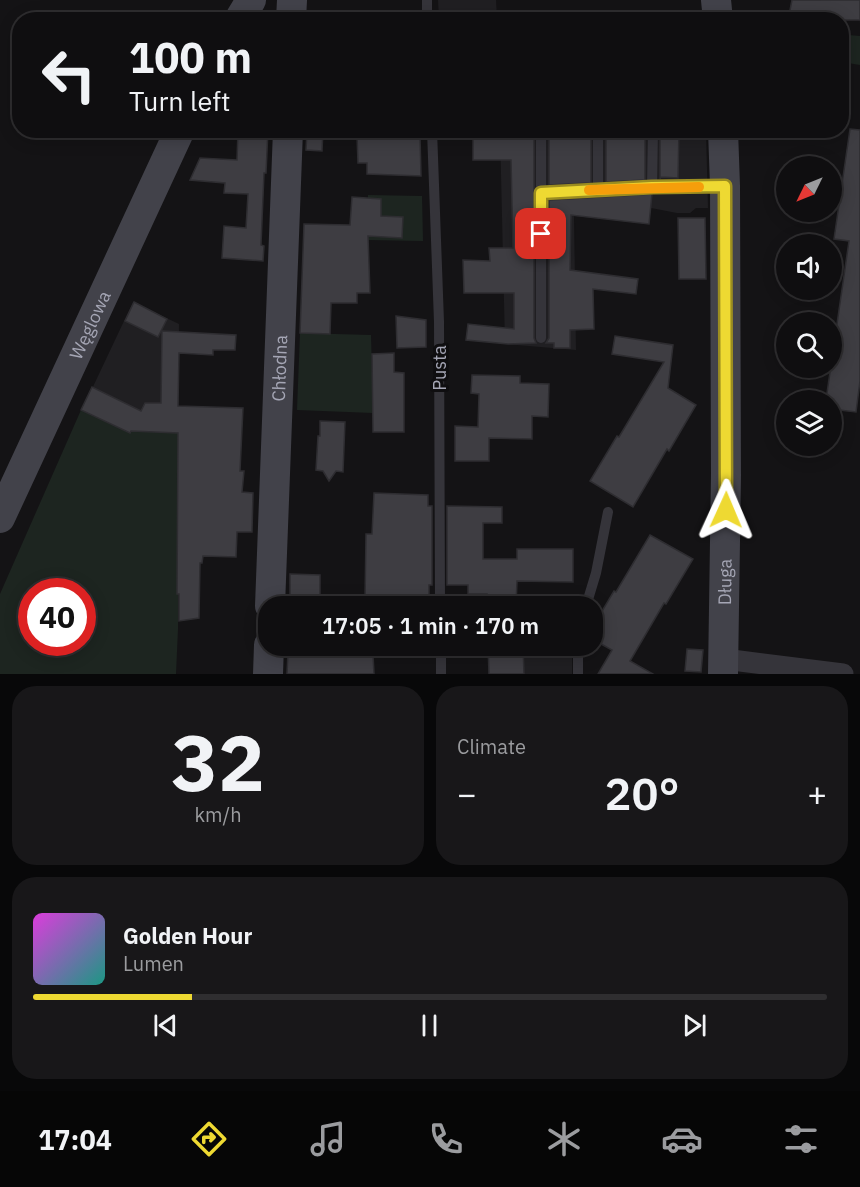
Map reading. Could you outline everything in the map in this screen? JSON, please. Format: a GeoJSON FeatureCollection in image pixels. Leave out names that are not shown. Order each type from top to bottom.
{"type":"FeatureCollection","features":[{"type":"Feature","properties":{"kind":"street","name":"Węglowa"},"geometry":{"type":"LineString","coordinates":[[0,518],[176,138]]}},
{"type":"Feature","properties":{"kind":"street","name":"Chłodna"},"geometry":{"type":"LineString","coordinates":[[270,596],[288,138]]}},
{"type":"Feature","properties":{"kind":"street","name":"Długa"},"geometry":{"type":"LineString","coordinates":[[723,138],[726,475],[723,666]]}},
{"type":"Feature","properties":{"kind":"street"},"geometry":{"type":"LineString","coordinates":[[268,674],[269,656]]}},
{"type":"Feature","properties":{"kind":"street"},"geometry":{"type":"LineString","coordinates":[[723,666],[843,674]]}},
{"type":"Feature","properties":{"kind":"lane","name":"Pusta"},"geometry":{"type":"LineString","coordinates":[[432,138],[439,322],[440,596]]}},
{"type":"Feature","properties":{"kind":"lane"},"geometry":{"type":"LineString","coordinates":[[541,138],[541,338]]}},
{"type":"Feature","properties":{"kind":"lane"},"geometry":{"type":"LineString","coordinates":[[598,138],[598,189]]}},
{"type":"Feature","properties":{"kind":"lane"},"geometry":{"type":"LineString","coordinates":[[652,187],[653,138]]}},
{"type":"Feature","properties":{"kind":"lane"},"geometry":{"type":"LineString","coordinates":[[541,193],[598,189],[725,186]]}},
{"type":"Feature","properties":{"kind":"lane"},"geometry":{"type":"LineString","coordinates":[[589,596],[608,512]]}},
{"type":"Feature","properties":{"kind":"lane"},"geometry":{"type":"LineString","coordinates":[[441,656],[441,674]]}},
{"type":"Feature","properties":{"kind":"lane"},"geometry":{"type":"LineString","coordinates":[[578,656],[578,674]]}},
{"type":"Feature","properties":{"kind":"shaded area"},"geometry":{"type":"Polygon","coordinates":[[[438,0],[496,0],[497,12],[439,12],[438,0]]]}},
{"type":"Feature","properties":{"kind":"shaded area"},"geometry":{"type":"Polygon","coordinates":[[[849,35],[860,36],[860,65],[849,63],[849,35]]]}},
{"type":"Feature","properties":{"kind":"shaded area"},"geometry":{"type":"Polygon","coordinates":[[[500,138],[706,138],[708,208],[696,208],[690,213],[677,213],[651,208],[649,224],[574,216],[576,350],[505,344],[500,138]]]}},
{"type":"Feature","properties":{"kind":"shaded area"},"geometry":{"type":"Polygon","coordinates":[[[368,195],[422,196],[423,241],[368,240],[368,195]]]}},
{"type":"Feature","properties":{"kind":"shaded area"},"geometry":{"type":"Polygon","coordinates":[[[133,302],[179,324],[178,433],[132,431],[130,433],[82,410],[133,302]]]}},
{"type":"Feature","properties":{"kind":"shaded area"},"geometry":{"type":"Polygon","coordinates":[[[300,333],[371,335],[373,413],[297,410],[300,333]]]}},
{"type":"Feature","properties":{"kind":"shaded area"},"geometry":{"type":"Polygon","coordinates":[[[81,410],[130,433],[131,431],[178,433],[176,674],[0,674],[0,594],[81,410]]]}},
{"type":"Feature","properties":{"kind":"shaded area"},"geometry":{"type":"Polygon","coordinates":[[[505,656],[572,656],[572,674],[505,674],[505,656]]]}},
{"type":"Feature","properties":{"kind":"building"},"geometry":{"type":"Polygon","coordinates":[[[792,0],[860,0],[860,20],[849,20],[849,12],[790,12],[792,0]]]}},
{"type":"Feature","properties":{"kind":"building"},"geometry":{"type":"Polygon","coordinates":[[[850,129],[860,130],[860,381],[856,412],[842,410],[842,390],[827,390],[829,378],[842,378],[842,312],[839,312],[849,241],[842,240],[842,234],[835,234],[836,222],[842,222],[842,184],[850,129]]]}},
{"type":"Feature","properties":{"kind":"building"},"geometry":{"type":"Polygon","coordinates":[[[238,138],[268,138],[261,245],[264,246],[263,261],[222,258],[224,226],[246,228],[248,194],[224,193],[225,183],[190,180],[200,158],[237,160],[238,138]]]}},
{"type":"Feature","properties":{"kind":"building"},"geometry":{"type":"Polygon","coordinates":[[[307,138],[323,138],[322,151],[306,150],[307,138]]]}},
{"type":"Feature","properties":{"kind":"building"},"geometry":{"type":"Polygon","coordinates":[[[357,138],[420,138],[421,176],[367,174],[367,163],[358,163],[357,138]]]}},
{"type":"Feature","properties":{"kind":"building"},"geometry":{"type":"Polygon","coordinates":[[[473,138],[534,138],[534,338],[536,343],[508,344],[466,340],[468,324],[514,329],[514,293],[464,293],[463,260],[490,261],[489,248],[513,248],[511,160],[473,160],[473,138]]]}},
{"type":"Feature","properties":{"kind":"building"},"geometry":{"type":"Polygon","coordinates":[[[549,138],[591,138],[591,183],[549,185],[549,138]]]}},
{"type":"Feature","properties":{"kind":"building"},"geometry":{"type":"Polygon","coordinates":[[[606,138],[645,138],[645,180],[606,182],[606,138]]]}},
{"type":"Feature","properties":{"kind":"building"},"geometry":{"type":"Polygon","coordinates":[[[660,138],[679,138],[678,178],[661,177],[660,179],[660,138]]]}},
{"type":"Feature","properties":{"kind":"building"},"geometry":{"type":"Polygon","coordinates":[[[652,194],[649,224],[571,215],[570,270],[638,279],[636,294],[593,289],[594,329],[570,330],[570,348],[554,348],[554,343],[546,343],[549,338],[549,200],[652,194]]]}},
{"type":"Feature","properties":{"kind":"building"},"geometry":{"type":"Polygon","coordinates":[[[352,197],[381,199],[381,216],[403,217],[402,238],[368,236],[370,293],[357,293],[357,303],[331,303],[330,334],[300,333],[304,224],[350,225],[352,197]]]}},
{"type":"Feature","properties":{"kind":"building"},"geometry":{"type":"Polygon","coordinates":[[[678,218],[705,218],[706,279],[679,279],[678,218]]]}},
{"type":"Feature","properties":{"kind":"building"},"geometry":{"type":"Polygon","coordinates":[[[134,302],[167,319],[158,337],[125,321],[134,302]]]}},
{"type":"Feature","properties":{"kind":"building"},"geometry":{"type":"Polygon","coordinates":[[[396,316],[426,320],[426,347],[397,348],[396,316]]]}},
{"type":"Feature","properties":{"kind":"building"},"geometry":{"type":"Polygon","coordinates":[[[162,331],[236,335],[235,350],[213,350],[213,355],[179,353],[178,406],[243,408],[240,471],[244,471],[242,492],[253,493],[252,532],[237,532],[236,557],[203,556],[202,563],[200,563],[199,618],[179,621],[179,594],[177,594],[178,433],[131,431],[130,433],[81,410],[92,387],[141,411],[145,403],[161,403],[162,331]]]}},
{"type":"Feature","properties":{"kind":"building"},"geometry":{"type":"Polygon","coordinates":[[[615,336],[673,345],[668,388],[696,405],[633,507],[590,481],[664,362],[612,354],[615,336]]]}},
{"type":"Feature","properties":{"kind":"building"},"geometry":{"type":"Polygon","coordinates":[[[394,353],[394,372],[404,373],[404,432],[373,432],[372,354],[394,353]]]}},
{"type":"Feature","properties":{"kind":"building"},"geometry":{"type":"Polygon","coordinates":[[[472,375],[520,376],[520,383],[549,384],[548,417],[532,416],[532,439],[489,438],[489,461],[455,461],[455,426],[478,427],[479,394],[471,393],[472,375]]]}},
{"type":"Feature","properties":{"kind":"building"},"geometry":{"type":"Polygon","coordinates":[[[320,421],[345,422],[343,472],[336,471],[329,481],[323,471],[316,470],[320,421]]]}},
{"type":"Feature","properties":{"kind":"building"},"geometry":{"type":"Polygon","coordinates":[[[374,493],[428,495],[428,506],[432,506],[432,585],[429,585],[429,596],[365,596],[366,534],[372,534],[374,493]]]}},
{"type":"Feature","properties":{"kind":"building"},"geometry":{"type":"Polygon","coordinates":[[[447,506],[502,507],[502,523],[483,523],[483,559],[517,559],[517,549],[573,549],[573,582],[517,581],[516,596],[468,594],[468,585],[447,585],[447,506]]]}},
{"type":"Feature","properties":{"kind":"building"},"geometry":{"type":"Polygon","coordinates":[[[650,535],[693,559],[630,661],[653,674],[598,674],[612,650],[603,645],[603,610],[614,591],[616,592],[650,535]]]}},
{"type":"Feature","properties":{"kind":"building"},"geometry":{"type":"Polygon","coordinates":[[[290,574],[320,575],[320,596],[290,596],[290,574]]]}},
{"type":"Feature","properties":{"kind":"building"},"geometry":{"type":"Polygon","coordinates":[[[687,649],[703,650],[701,672],[685,671],[687,649]]]}},
{"type":"Feature","properties":{"kind":"building"},"geometry":{"type":"Polygon","coordinates":[[[288,656],[373,656],[374,674],[287,674],[288,656]]]}},
{"type":"Feature","properties":{"kind":"building"},"geometry":{"type":"Polygon","coordinates":[[[488,656],[523,656],[524,674],[489,674],[488,656]]]}},
{"type":"Feature","properties":{"kind":"slow traffic"},"geometry":{"type":"LineString","coordinates":[[589,190],[699,187]]}},
{"type":"Feature","properties":{"kind":"route"},"geometry":{"type":"LineString","coordinates":[[541,234],[541,193],[598,189],[725,186],[726,510]]}}]}
